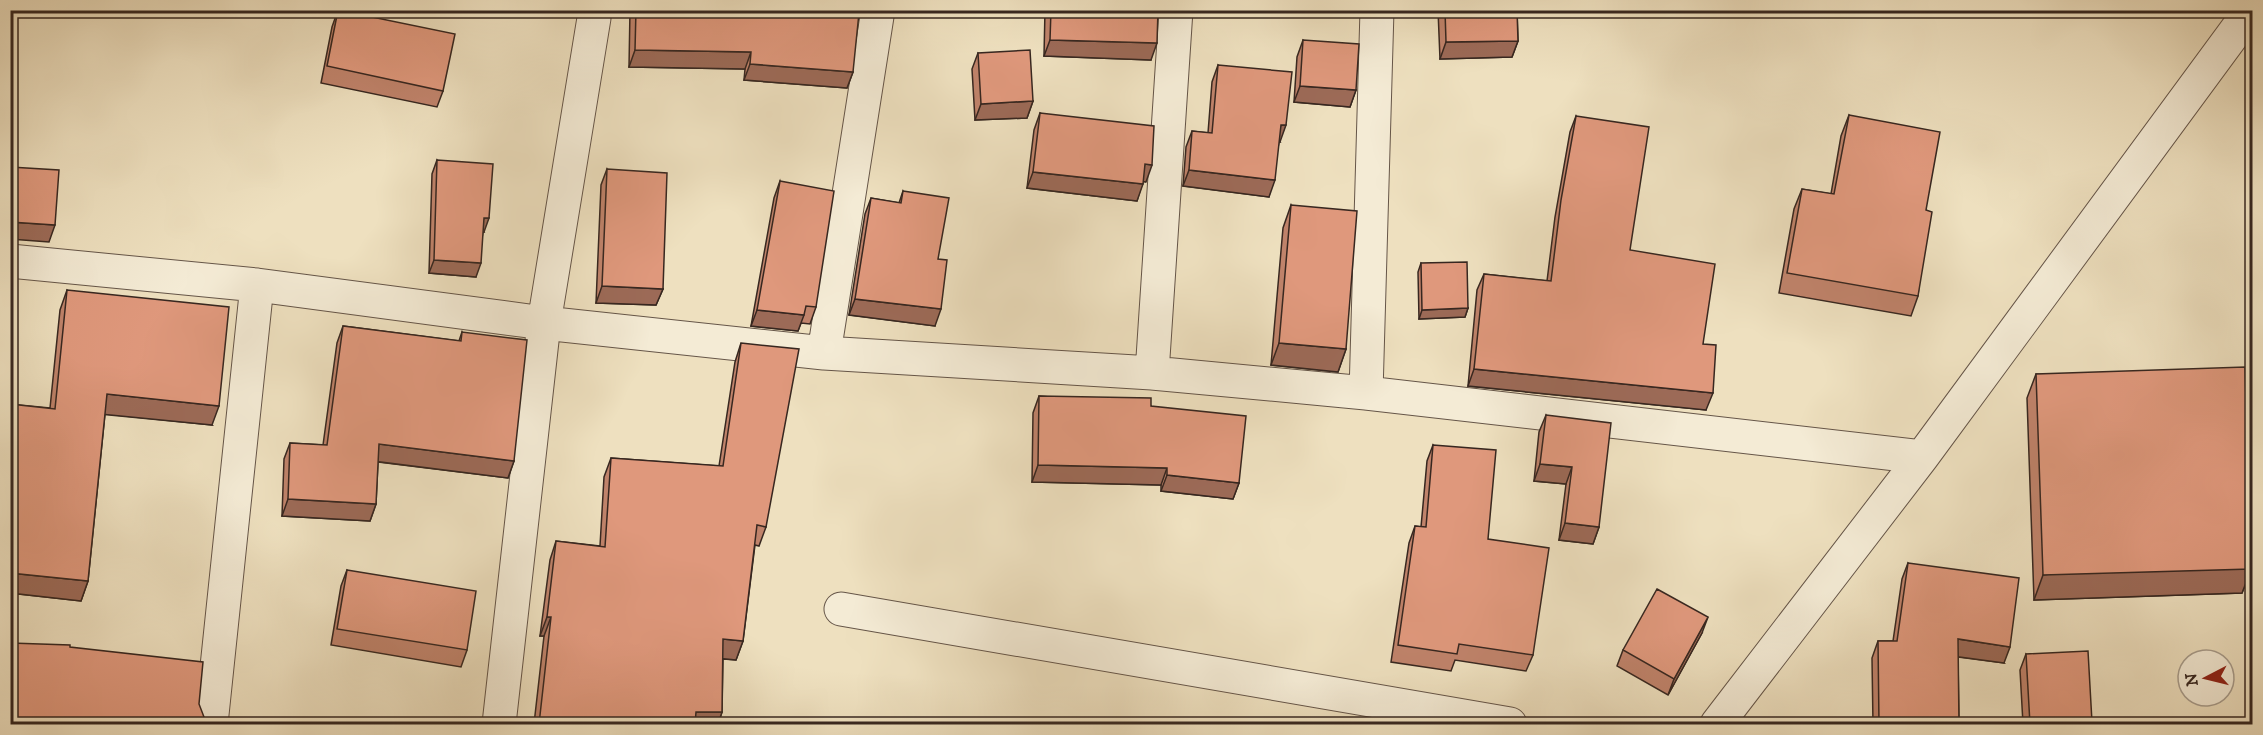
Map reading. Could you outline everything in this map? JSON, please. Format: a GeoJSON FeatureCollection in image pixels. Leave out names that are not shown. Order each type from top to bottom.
{"type":"FeatureCollection","features":[{"type":"Feature","properties":{"kind":"street"},"geometry":{"type":"LineString","coordinates":[[824,353],[878,10]]}},
{"type":"Feature","properties":{"kind":"street"},"geometry":{"type":"LineString","coordinates":[[1152,373],[1176,10]]}},
{"type":"Feature","properties":{"kind":"street"},"geometry":{"type":"LineString","coordinates":[[1366,393],[1377,10]]}},
{"type":"Feature","properties":{"kind":"street"},"geometry":{"type":"LineString","coordinates":[[1717,724],[1922,457],[2251,10]]}},
{"type":"Feature","properties":{"kind":"street"},"geometry":{"type":"LineString","coordinates":[[499,724],[544,322],[594,18]]}},
{"type":"Feature","properties":{"kind":"street"},"geometry":{"type":"LineString","coordinates":[[10,261],[257,285],[544,322],[824,353],[1152,373],[1366,393],[1922,457]]}},
{"type":"Feature","properties":{"kind":"street"},"geometry":{"type":"LineString","coordinates":[[210,724],[257,285]]}},
{"type":"Feature","properties":{"kind":"street"},"geometry":{"type":"LineString","coordinates":[[841,609],[1510,724]]}},
{"type":"Feature","properties":{"kind":"building"},"geometry":{"type":"Polygon","coordinates":[[[338,10],[455,34],[443,91],[327,66],[338,10]]]}},
{"type":"Feature","properties":{"kind":"building"},"geometry":{"type":"Polygon","coordinates":[[[636,10],[828,10],[859,13],[853,72],[750,64],[751,52],[635,50],[636,10]]]}},
{"type":"Feature","properties":{"kind":"building"},"geometry":{"type":"Polygon","coordinates":[[[1051,10],[1158,10],[1157,43],[1050,40],[1051,10]]]}},
{"type":"Feature","properties":{"kind":"building"},"geometry":{"type":"Polygon","coordinates":[[[1445,10],[1517,10],[1518,41],[1446,42],[1445,10]]]}},
{"type":"Feature","properties":{"kind":"building"},"geometry":{"type":"Polygon","coordinates":[[[1303,40],[1359,44],[1356,90],[1300,86],[1303,40]]]}},
{"type":"Feature","properties":{"kind":"building"},"geometry":{"type":"Polygon","coordinates":[[[1030,50],[1033,101],[981,104],[978,53],[1030,50]]]}},
{"type":"Feature","properties":{"kind":"building"},"geometry":{"type":"Polygon","coordinates":[[[1218,65],[1292,72],[1286,125],[1281,125],[1275,180],[1189,170],[1192,131],[1212,133],[1218,65]]]}},
{"type":"Feature","properties":{"kind":"building"},"geometry":{"type":"Polygon","coordinates":[[[1040,113],[1154,126],[1152,165],[1145,164],[1143,184],[1033,172],[1040,113]]]}},
{"type":"Feature","properties":{"kind":"building"},"geometry":{"type":"Polygon","coordinates":[[[1849,115],[1940,132],[1926,210],[1932,212],[1918,296],[1787,273],[1802,189],[1834,194],[1849,115]]]}},
{"type":"Feature","properties":{"kind":"building"},"geometry":{"type":"Polygon","coordinates":[[[1576,116],[1649,127],[1630,250],[1715,264],[1703,344],[1716,345],[1713,393],[1474,369],[1484,274],[1551,281],[1561,200],[1576,116]]]}},
{"type":"Feature","properties":{"kind":"building"},"geometry":{"type":"Polygon","coordinates":[[[437,160],[493,164],[489,218],[484,218],[481,263],[434,260],[437,160]]]}},
{"type":"Feature","properties":{"kind":"building"},"geometry":{"type":"Polygon","coordinates":[[[10,167],[59,170],[55,225],[10,222],[10,167]]]}},
{"type":"Feature","properties":{"kind":"building"},"geometry":{"type":"Polygon","coordinates":[[[607,169],[667,173],[663,289],[602,286],[607,169]]]}},
{"type":"Feature","properties":{"kind":"building"},"geometry":{"type":"Polygon","coordinates":[[[780,181],[834,191],[816,307],[806,306],[804,315],[757,310],[780,181]]]}},
{"type":"Feature","properties":{"kind":"building"},"geometry":{"type":"Polygon","coordinates":[[[903,191],[949,198],[938,259],[947,260],[941,309],[855,299],[871,198],[901,203],[903,191]]]}},
{"type":"Feature","properties":{"kind":"building"},"geometry":{"type":"Polygon","coordinates":[[[1291,205],[1357,211],[1346,349],[1279,343],[1291,205]]]}},
{"type":"Feature","properties":{"kind":"building"},"geometry":{"type":"Polygon","coordinates":[[[1467,262],[1468,308],[1422,310],[1421,263],[1467,262]]]}},
{"type":"Feature","properties":{"kind":"building"},"geometry":{"type":"Polygon","coordinates":[[[67,290],[229,307],[219,406],[107,394],[88,581],[10,573],[10,404],[55,409],[67,290]]]}},
{"type":"Feature","properties":{"kind":"building"},"geometry":{"type":"Polygon","coordinates":[[[343,326],[461,341],[462,332],[527,340],[514,461],[379,444],[376,504],[288,499],[290,443],[327,445],[343,326]]]}},
{"type":"Feature","properties":{"kind":"building"},"geometry":{"type":"Polygon","coordinates":[[[741,343],[799,349],[766,527],[757,525],[743,641],[723,639],[722,712],[696,712],[695,724],[539,724],[551,617],[547,617],[556,541],[605,547],[611,458],[723,466],[741,343]]]}},
{"type":"Feature","properties":{"kind":"building"},"geometry":{"type":"Polygon","coordinates":[[[2245,367],[2246,401],[2253,401],[2251,569],[2043,575],[2036,374],[2245,367]]]}},
{"type":"Feature","properties":{"kind":"building"},"geometry":{"type":"Polygon","coordinates":[[[1039,396],[1151,398],[1151,406],[1246,416],[1239,483],[1167,475],[1167,468],[1038,465],[1039,396]]]}},
{"type":"Feature","properties":{"kind":"building"},"geometry":{"type":"Polygon","coordinates":[[[1546,415],[1611,423],[1599,527],[1565,523],[1572,467],[1540,464],[1546,415]]]}},
{"type":"Feature","properties":{"kind":"building"},"geometry":{"type":"Polygon","coordinates":[[[1433,445],[1496,450],[1488,539],[1549,548],[1533,655],[1459,644],[1457,654],[1398,645],[1415,526],[1426,527],[1433,445]]]}},
{"type":"Feature","properties":{"kind":"building"},"geometry":{"type":"Polygon","coordinates":[[[1908,563],[2019,578],[2010,647],[1958,639],[1959,724],[1879,724],[1878,641],[1897,641],[1908,563]]]}},
{"type":"Feature","properties":{"kind":"building"},"geometry":{"type":"Polygon","coordinates":[[[347,570],[476,591],[467,650],[337,629],[347,570]]]}},
{"type":"Feature","properties":{"kind":"building"},"geometry":{"type":"Polygon","coordinates":[[[1657,589],[1708,617],[1674,679],[1623,650],[1657,589]]]}},
{"type":"Feature","properties":{"kind":"building"},"geometry":{"type":"Polygon","coordinates":[[[10,643],[70,645],[70,647],[203,662],[199,704],[204,717],[203,724],[10,724],[10,643]]]}},
{"type":"Feature","properties":{"kind":"building"},"geometry":{"type":"Polygon","coordinates":[[[2088,651],[2092,722],[2030,724],[2026,654],[2088,651]]]}}]}
